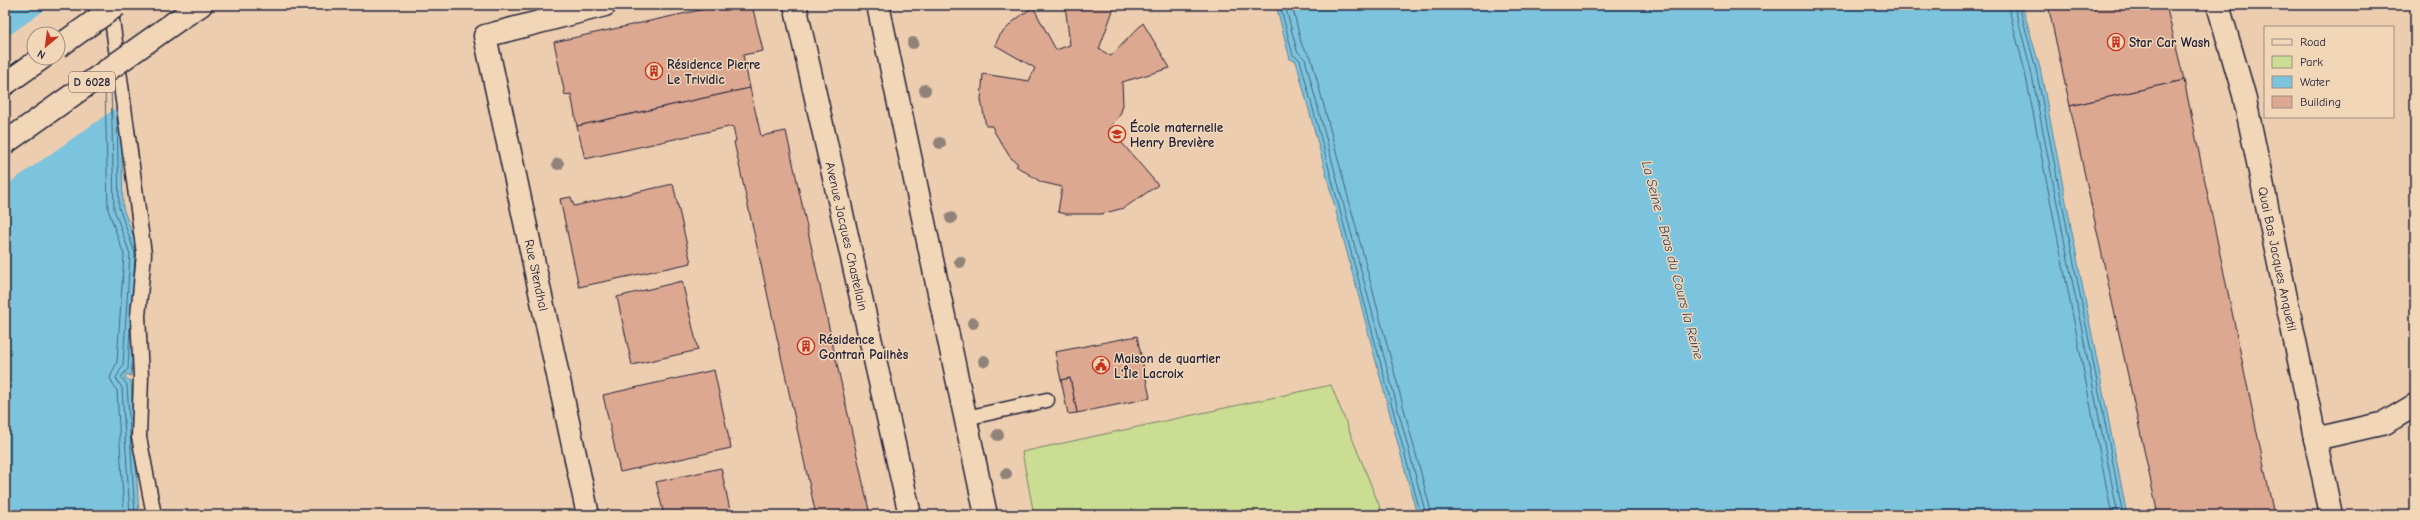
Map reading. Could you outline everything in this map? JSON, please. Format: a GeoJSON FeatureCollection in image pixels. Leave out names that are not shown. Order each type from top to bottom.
{"type":"FeatureCollection","features":[{"type":"Feature","properties":{"kind":"street"},"geometry":{"type":"LineString","coordinates":[[66,41],[117,5]]}},
{"type":"Feature","properties":{"kind":"street","name":"D 6028"},"geometry":{"type":"LineString","coordinates":[[5,143],[201,5]]}},
{"type":"Feature","properties":{"kind":"street","name":"Rue Stendhal"},"geometry":{"type":"LineString","coordinates":[[588,515],[485,36],[605,5]]}},
{"type":"Feature","properties":{"kind":"street","name":"Avenue Jacques Chastellain"},"geometry":{"type":"LineString","coordinates":[[795,5],[910,515]]}},
{"type":"Feature","properties":{"kind":"street"},"geometry":{"type":"LineString","coordinates":[[878,5],[986,515]]}},
{"type":"Feature","properties":{"kind":"street","name":"Quai Bas Jacques Anquetil"},"geometry":{"type":"LineString","coordinates":[[2218,5],[2244,95],[2331,515]]}},
{"type":"Feature","properties":{"kind":"street"},"geometry":{"type":"LineString","coordinates":[[5,84],[31,66]]}},
{"type":"Feature","properties":{"kind":"street"},"geometry":{"type":"LineString","coordinates":[[2315,439],[2385,423],[2415,405]]}},
{"type":"Feature","properties":{"kind":"lane"},"geometry":{"type":"LineString","coordinates":[[110,5],[144,254],[138,316],[141,376],[138,436],[154,515]]}},
{"type":"Feature","properties":{"kind":"lane"},"geometry":{"type":"LineString","coordinates":[[966,418],[1047,400]]}},
{"type":"Feature","properties":{"kind":"green space"},"geometry":{"type":"Polygon","coordinates":[[[1331,385],[1381,510],[1359,515],[1034,515],[1022,452],[1331,385]]]}},
{"type":"Feature","properties":{"kind":"water"},"geometry":{"type":"Polygon","coordinates":[[[5,5],[119,5],[123,208],[139,252],[131,376],[127,374],[124,378],[131,381],[139,515],[5,515],[5,5]]]}},
{"type":"Feature","properties":{"kind":"water","name":"La Seine - Bras du Cours la Reine"},"geometry":{"type":"Polygon","coordinates":[[[1276,5],[2022,5],[2040,68],[2127,515],[1417,515],[1296,61],[1290,59],[1276,5]]]}},
{"type":"Feature","properties":{"kind":"pier"},"geometry":{"type":"Polygon","coordinates":[[[52,5],[121,5],[123,103],[5,186],[5,38],[52,5]]]}},
{"type":"Feature","properties":{"kind":"building","name":"Résidence Pierre Le Trividic"},"geometry":{"type":"Polygon","coordinates":[[[723,5],[752,5],[763,51],[743,55],[750,88],[577,126],[571,94],[565,95],[554,42],[723,5]]]}},
{"type":"Feature","properties":{"kind":"building"},"geometry":{"type":"Polygon","coordinates":[[[1065,5],[1115,5],[1099,49],[1111,56],[1143,23],[1170,68],[1122,82],[1123,105],[1120,115],[1109,128],[1158,185],[1124,208],[1101,214],[1066,214],[1058,212],[1062,187],[1041,182],[1016,166],[1018,164],[1010,157],[992,126],[986,126],[981,100],[983,74],[1029,81],[1035,68],[995,45],[1000,35],[1015,20],[1033,7],[1056,50],[1070,45],[1065,5]]]}},
{"type":"Feature","properties":{"kind":"building","name":"Star Car Wash"},"geometry":{"type":"Polygon","coordinates":[[[2048,5],[2166,5],[2184,80],[2070,106],[2048,5]]]}},
{"type":"Feature","properties":{"kind":"building"},"geometry":{"type":"Polygon","coordinates":[[[2184,80],[2274,515],[2158,515],[2070,106],[2184,80]]]}},
{"type":"Feature","properties":{"kind":"building","name":"Résidence Gontran Pailhès"},"geometry":{"type":"Polygon","coordinates":[[[750,88],[761,136],[786,131],[870,515],[816,515],[734,142],[736,141],[733,126],[585,159],[577,126],[750,88]]]}},
{"type":"Feature","properties":{"kind":"building"},"geometry":{"type":"Polygon","coordinates":[[[673,184],[691,263],[579,287],[560,199],[571,197],[574,206],[673,184]]]}},
{"type":"Feature","properties":{"kind":"building"},"geometry":{"type":"Polygon","coordinates":[[[682,281],[698,350],[632,365],[617,297],[682,281]]]}},
{"type":"Feature","properties":{"kind":"building","name":"Maison de quartier L'Île Lacroix"},"geometry":{"type":"Polygon","coordinates":[[[1137,336],[1150,398],[1077,413],[1070,378],[1061,380],[1055,352],[1137,336]]]}},
{"type":"Feature","properties":{"kind":"building"},"geometry":{"type":"Polygon","coordinates":[[[714,370],[731,448],[620,472],[603,395],[714,370]]]}},
{"type":"Feature","properties":{"kind":"building"},"geometry":{"type":"Polygon","coordinates":[[[1070,378],[1077,413],[1068,414],[1061,380],[1070,378]]]}},
{"type":"Feature","properties":{"kind":"building"},"geometry":{"type":"Polygon","coordinates":[[[721,468],[731,515],[664,515],[656,482],[721,468]]]}},
{"type":"Feature","properties":{"kind":"place","name":"Star Car Wash"},"geometry":{"type":"Point","coordinates":[2116,42]}},
{"type":"Feature","properties":{"kind":"place","name":"Résidence Pierre Le Trividic"},"geometry":{"type":"Point","coordinates":[654,71]}},
{"type":"Feature","properties":{"kind":"place","name":"École maternelle Henry Brevière"},"geometry":{"type":"Point","coordinates":[1117,134]}},
{"type":"Feature","properties":{"kind":"place","name":"Résidence Gontran Pailhès"},"geometry":{"type":"Point","coordinates":[806,346]}},
{"type":"Feature","properties":{"kind":"place","name":"Maison de quartier L'Île Lacroix"},"geometry":{"type":"Point","coordinates":[1101,365]}}]}
